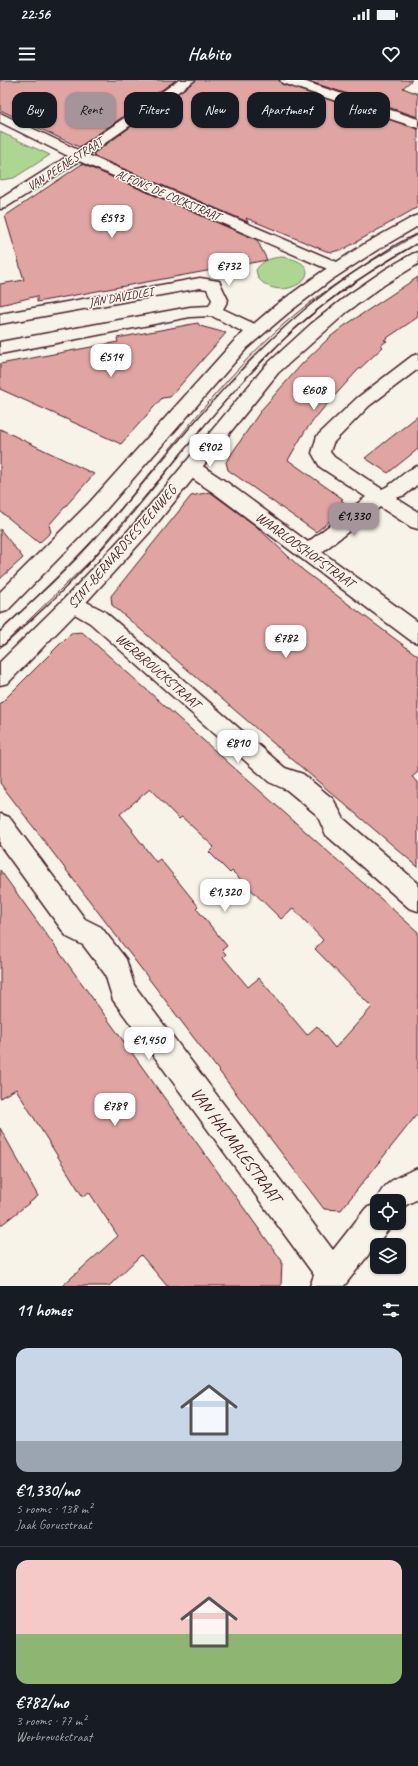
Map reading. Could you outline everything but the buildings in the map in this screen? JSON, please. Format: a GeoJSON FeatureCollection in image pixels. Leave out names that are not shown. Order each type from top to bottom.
{"type":"FeatureCollection","features":[{"type":"Feature","properties":{"kind":"street","name":"VAN PEENESTRAAT"},"geometry":{"type":"LineString","coordinates":[[0,205],[79,155],[188,80]]}},
{"type":"Feature","properties":{"kind":"street"},"geometry":{"type":"LineString","coordinates":[[287,80],[418,124]]}},
{"type":"Feature","properties":{"kind":"street","name":"ALFONS DE COCKSTRAAT"},"geometry":{"type":"LineString","coordinates":[[0,117],[79,155],[338,268]]}},
{"type":"Feature","properties":{"kind":"street"},"geometry":{"type":"LineString","coordinates":[[0,605],[96,508],[208,379],[255,331],[338,268],[418,220]]}},
{"type":"Feature","properties":{"kind":"street","name":"SINT-BERNARDSESTEENWEG"},"geometry":{"type":"LineString","coordinates":[[0,676],[73,603],[143,527],[267,375],[294,348],[357,296],[418,257]]}},
{"type":"Feature","properties":{"kind":"street","name":"JAN DAVIDLEI"},"geometry":{"type":"LineString","coordinates":[[0,320],[200,283],[213,285],[220,300],[214,311]]}},
{"type":"Feature","properties":{"kind":"street","name":"JAN DAVIDLEI"},"geometry":{"type":"LineString","coordinates":[[0,348],[190,312],[214,311],[255,331]]}},
{"type":"Feature","properties":{"kind":"street"},"geometry":{"type":"LineString","coordinates":[[418,360],[363,402],[324,441],[321,453],[327,462],[418,522]]}},
{"type":"Feature","properties":{"kind":"street","name":"WAARLOOSHOFSTRAAT"},"geometry":{"type":"LineString","coordinates":[[191,468],[309,552],[418,634]]}},
{"type":"Feature","properties":{"kind":"street"},"geometry":{"type":"LineString","coordinates":[[309,552],[379,497],[398,490],[418,473]]}},
{"type":"Feature","properties":{"kind":"street","name":"WERBROUCKSTRAAT"},"geometry":{"type":"LineString","coordinates":[[73,603],[97,617],[277,775],[295,782],[325,806],[335,827],[418,899]]}},
{"type":"Feature","properties":{"kind":"street","name":"VAN HALMALESTRAAT"},"geometry":{"type":"LineString","coordinates":[[0,825],[76,928],[92,936],[117,968],[122,991],[329,1280]]}},
{"type":"Feature","properties":{"kind":"street"},"geometry":{"type":"LineString","coordinates":[[398,1194],[418,1184]]}},
{"type":"Feature","properties":{"kind":"street"},"geometry":{"type":"LineString","coordinates":[[329,1280],[370,1228]]}},
{"type":"Feature","properties":{"kind":"lane"},"geometry":{"type":"LineString","coordinates":[[0,640],[81,563],[220,398],[274,341],[339,287],[418,238]]}},
{"type":"Feature","properties":{"kind":"green space"},"geometry":{"type":"Polygon","coordinates":[[[0,132],[50,155],[14,178],[0,180],[0,132]]]}},
{"type":"Feature","properties":{"kind":"green space"},"geometry":{"type":"Polygon","coordinates":[[[282,257],[298,261],[306,268],[306,275],[301,282],[292,287],[281,289],[269,286],[258,278],[256,270],[267,260],[282,257]]]}},
{"type":"Feature","properties":{"kind":"tram line"},"geometry":{"type":"LineString","coordinates":[[0,632],[83,551],[130,497],[215,394],[285,323],[333,286],[366,264],[418,234]]}},
{"type":"Feature","properties":{"kind":"tram line"},"geometry":{"type":"LineString","coordinates":[[0,648],[91,560],[233,392],[289,334],[343,289],[418,243]]}}]}
